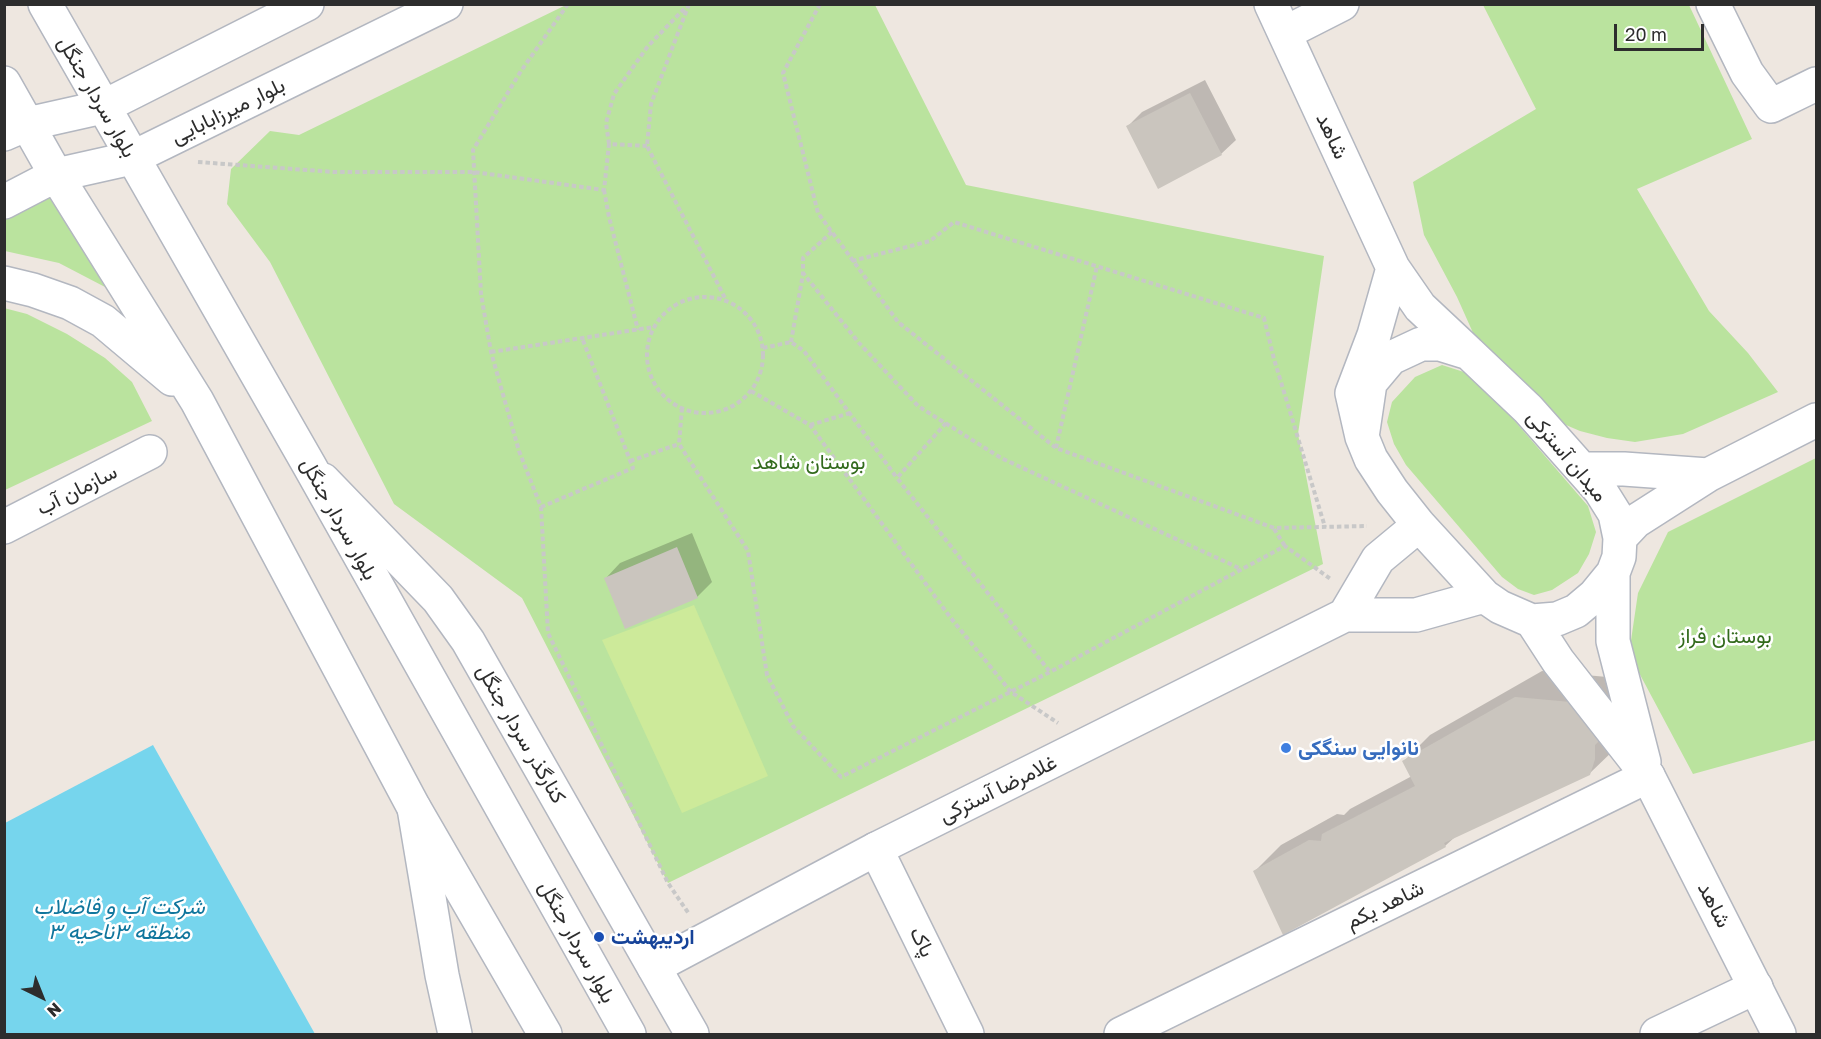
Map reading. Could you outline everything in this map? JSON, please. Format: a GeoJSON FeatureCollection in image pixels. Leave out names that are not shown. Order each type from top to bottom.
{"type":"FeatureCollection","features":[{"type":"Feature","properties":{"kind":"street","name":"بلوار سردار جنگل"},"geometry":{"type":"LineString","coordinates":[[45,4],[309,465],[629,1035]]}},
{"type":"Feature","properties":{"kind":"street"},"geometry":{"type":"LineString","coordinates":[[16,129],[103,107],[307,4]]}},
{"type":"Feature","properties":{"kind":"street","name":"بلوار میرزابابایی"},"geometry":{"type":"LineString","coordinates":[[4,202],[56,175],[132,158],[446,4]]}},
{"type":"Feature","properties":{"kind":"street"},"geometry":{"type":"LineString","coordinates":[[1278,19],[1342,4]]}},
{"type":"Feature","properties":{"kind":"street"},"geometry":{"type":"LineString","coordinates":[[1713,4],[1747,73],[1772,106],[1816,84]]}},
{"type":"Feature","properties":{"kind":"street","name":"شاهد"},"geometry":{"type":"LineString","coordinates":[[1278,19],[1393,268],[1420,307],[1469,353]]}},
{"type":"Feature","properties":{"kind":"street"},"geometry":{"type":"LineString","coordinates":[[4,83],[16,129],[56,175],[197,401],[413,806],[545,1035]]}},
{"type":"Feature","properties":{"kind":"street"},"geometry":{"type":"LineString","coordinates":[[1393,268],[1374,335],[1352,393],[1362,437],[1371,459],[1392,491],[1419,525],[1484,596],[1500,607],[1532,621]]}},
{"type":"Feature","properties":{"kind":"street"},"geometry":{"type":"LineString","coordinates":[[4,283],[70,303],[103,321],[197,401]]}},
{"type":"Feature","properties":{"kind":"street","name":"میدان آسترکی"},"geometry":{"type":"LineString","coordinates":[[1362,437],[1370,383],[1391,358],[1421,344],[1440,344],[1469,353],[1527,409],[1600,490],[1615,514],[1620,538],[1619,557],[1613,573],[1595,595],[1576,611],[1557,619],[1532,621]]}},
{"type":"Feature","properties":{"kind":"street"},"geometry":{"type":"LineString","coordinates":[[1620,538],[1636,521],[1708,475],[1816,420]]}},
{"type":"Feature","properties":{"kind":"street","name":"سازمان آب"},"geometry":{"type":"LineString","coordinates":[[4,527],[150,452]]}},
{"type":"Feature","properties":{"kind":"street","name":"کنارگذر سردار جنگل"},"geometry":{"type":"LineString","coordinates":[[309,465],[438,599],[468,641],[692,1035]]}},
{"type":"Feature","properties":{"kind":"street"},"geometry":{"type":"LineString","coordinates":[[1582,469],[1624,469],[1708,475]]}},
{"type":"Feature","properties":{"kind":"street"},"geometry":{"type":"LineString","coordinates":[[1419,525],[1378,559],[1350,606],[1416,615],[1484,596]]}},
{"type":"Feature","properties":{"kind":"street","name":"شاهد"},"geometry":{"type":"LineString","coordinates":[[1613,573],[1613,641],[1648,776]]}},
{"type":"Feature","properties":{"kind":"street","name":"غلامرضا آسترکی"},"geometry":{"type":"LineString","coordinates":[[654,967],[876,849],[1090,743],[1350,606]]}},
{"type":"Feature","properties":{"kind":"street","name":"شاهد"},"geometry":{"type":"LineString","coordinates":[[1532,621],[1558,661],[1648,776],[1779,1035]]}},
{"type":"Feature","properties":{"kind":"street","name":"شاهد یکم"},"geometry":{"type":"LineString","coordinates":[[1122,1035],[1648,776]]}},
{"type":"Feature","properties":{"kind":"street"},"geometry":{"type":"LineString","coordinates":[[413,806],[442,975],[455,1035]]}},
{"type":"Feature","properties":{"kind":"street","name":"پاک"},"geometry":{"type":"LineString","coordinates":[[876,849],[967,1035]]}},
{"type":"Feature","properties":{"kind":"street"},"geometry":{"type":"LineString","coordinates":[[1658,1035],[1756,987]]}},
{"type":"Feature","properties":{"kind":"path"},"geometry":{"type":"LineString","coordinates":[[568,4],[521,71],[473,150],[482,294],[491,352],[519,451],[541,507],[548,633],[668,883],[706,939]]}},
{"type":"Feature","properties":{"kind":"path"},"geometry":{"type":"LineString","coordinates":[[820,4],[783,73],[818,213],[898,322],[1056,448],[1274,528],[1372,526]]}},
{"type":"Feature","properties":{"kind":"path"},"geometry":{"type":"LineString","coordinates":[[638,330],[604,190],[609,144],[606,123],[614,94],[648,46],[689,5]]}},
{"type":"Feature","properties":{"kind":"path"},"geometry":{"type":"LineString","coordinates":[[689,5],[651,104],[647,147],[726,300]]}},
{"type":"Feature","properties":{"kind":"path"},"geometry":{"type":"LineString","coordinates":[[609,144],[647,147]]}},
{"type":"Feature","properties":{"kind":"path"},"geometry":{"type":"LineString","coordinates":[[191,162],[334,172],[474,172],[604,190]]}},
{"type":"Feature","properties":{"kind":"path"},"geometry":{"type":"LineString","coordinates":[[852,261],[930,241],[954,222],[1264,318],[1274,359],[1325,527]]}},
{"type":"Feature","properties":{"kind":"path"},"geometry":{"type":"LineString","coordinates":[[791,342],[803,273],[803,258],[832,232]]}},
{"type":"Feature","properties":{"kind":"path"},"geometry":{"type":"LineString","coordinates":[[1056,448],[1097,266]]}},
{"type":"Feature","properties":{"kind":"path"},"geometry":{"type":"LineString","coordinates":[[803,273],[859,343],[918,406],[1001,458],[1242,569]]}},
{"type":"Feature","properties":{"kind":"path"},"geometry":{"type":"LineString","coordinates":[[710,296],[726,300],[742,309],[754,322],[763,348],[764,357],[760,375],[751,391],[737,404],[719,412],[700,413],[682,408],[666,398],[654,383],[648,364],[648,345],[654,327],[664,314],[678,303],[710,296]]}},
{"type":"Feature","properties":{"kind":"path"},"geometry":{"type":"LineString","coordinates":[[491,352],[654,327]]}},
{"type":"Feature","properties":{"kind":"path"},"geometry":{"type":"LineString","coordinates":[[541,507],[633,468],[582,338]]}},
{"type":"Feature","properties":{"kind":"path"},"geometry":{"type":"LineString","coordinates":[[763,348],[791,342],[804,351],[897,478],[1050,672]]}},
{"type":"Feature","properties":{"kind":"path"},"geometry":{"type":"LineString","coordinates":[[751,391],[810,425],[950,617],[1011,692],[1090,743]]}},
{"type":"Feature","properties":{"kind":"path"},"geometry":{"type":"LineString","coordinates":[[682,408],[679,444],[748,550],[767,675],[793,726],[841,777],[1050,672],[1285,546]]}},
{"type":"Feature","properties":{"kind":"path"},"geometry":{"type":"LineString","coordinates":[[810,425],[850,413]]}},
{"type":"Feature","properties":{"kind":"path"},"geometry":{"type":"LineString","coordinates":[[897,478],[946,423]]}},
{"type":"Feature","properties":{"kind":"path"},"geometry":{"type":"LineString","coordinates":[[630,461],[679,444]]}},
{"type":"Feature","properties":{"kind":"path"},"geometry":{"type":"LineString","coordinates":[[1274,528],[1285,546],[1350,606]]}},
{"type":"Feature","properties":{"kind":"green space","name":"بوستان شاهد"},"geometry":{"type":"Polygon","coordinates":[[[566,5],[875,5],[966,185],[1324,256],[1298,434],[1323,564],[668,883],[522,598],[394,504],[270,262],[227,204],[231,169],[270,131],[299,135],[566,5]]]}},
{"type":"Feature","properties":{"kind":"green space"},"geometry":{"type":"Polygon","coordinates":[[[1483,5],[1689,5],[1752,139],[1637,189],[1709,311],[1748,353],[1778,392],[1683,434],[1635,442],[1607,438],[1580,431],[1552,419],[1474,335],[1424,235],[1413,182],[1536,109],[1483,5]]]}},
{"type":"Feature","properties":{"kind":"green space"},"geometry":{"type":"Polygon","coordinates":[[[48,191],[105,287],[59,263],[5,251],[5,214],[48,191]]]}},
{"type":"Feature","properties":{"kind":"green space"},"geometry":{"type":"Polygon","coordinates":[[[4,308],[27,314],[67,334],[105,358],[132,382],[152,421],[5,490],[4,308]]]}},
{"type":"Feature","properties":{"kind":"green space"},"geometry":{"type":"Polygon","coordinates":[[[1442,365],[1467,373],[1489,391],[1588,506],[1596,532],[1589,554],[1578,573],[1552,590],[1534,595],[1518,589],[1502,577],[1406,465],[1394,444],[1387,422],[1392,402],[1415,377],[1442,365]]]}},
{"type":"Feature","properties":{"kind":"green space","name":"بوستان فراز"},"geometry":{"type":"Polygon","coordinates":[[[1816,458],[1816,740],[1693,774],[1629,654],[1638,593],[1668,532],[1816,458]]]}},
{"type":"Feature","properties":{"kind":"green space"},"geometry":{"type":"Polygon","coordinates":[[[694,605],[768,776],[682,813],[602,640],[694,605]]]}},
{"type":"Feature","properties":{"kind":"water","name":"شرکت آب و فاضلاب منطقه ۳ناحیه ۳"},"geometry":{"type":"Polygon","coordinates":[[[153,745],[315,1034],[5,1034],[5,823],[153,745]]]}},
{"type":"Feature","properties":{"kind":"building"},"geometry":{"type":"Polygon","coordinates":[[[1190,93],[1222,155],[1158,189],[1126,126],[1190,93]]]}},
{"type":"Feature","properties":{"kind":"building"},"geometry":{"type":"Polygon","coordinates":[[[677,547],[698,598],[625,629],[604,578],[677,547]]]}},
{"type":"Feature","properties":{"kind":"building"},"geometry":{"type":"Polygon","coordinates":[[[1515,697],[1581,703],[1601,739],[1595,745],[1595,759],[1590,775],[1444,843],[1446,847],[1283,935],[1253,871],[1309,840],[1321,841],[1322,834],[1415,786],[1402,761],[1515,697]]]}},
{"type":"Feature","properties":{"kind":"place","name":"نانوایی سنگکی"},"geometry":{"type":"Point","coordinates":[1286,748]}},
{"type":"Feature","properties":{"kind":"place","name":"اردیبهشت"},"geometry":{"type":"Point","coordinates":[599,937]}}]}
